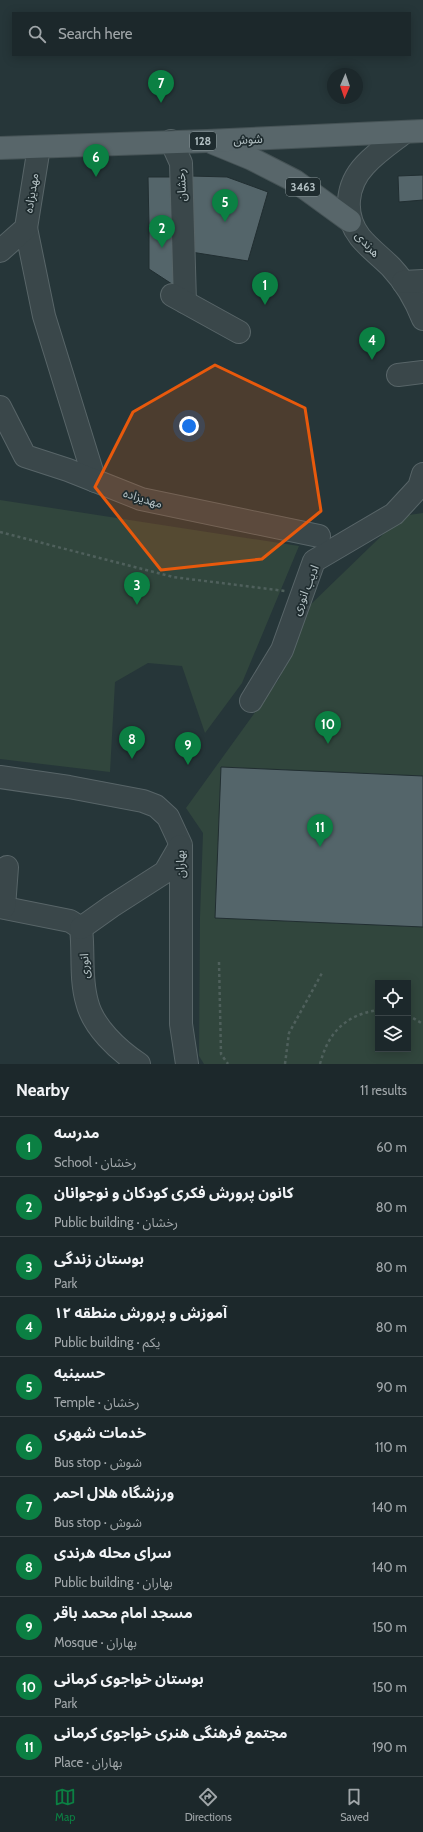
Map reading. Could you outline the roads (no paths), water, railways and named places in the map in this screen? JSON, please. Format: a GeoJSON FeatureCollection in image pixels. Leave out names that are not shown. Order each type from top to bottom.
{"type":"FeatureCollection","features":[{"type":"Feature","properties":{"kind":"main road","name":"شوش"},"geometry":{"type":"LineString","coordinates":[[0,148],[171,141],[207,141],[414,131]]}},
{"type":"Feature","properties":{"kind":"main road","name":"3463"},"geometry":{"type":"LineString","coordinates":[[207,141],[252,159],[295,181],[350,221]]}},
{"type":"Feature","properties":{"kind":"street","name":"هرندی"},"geometry":{"type":"LineString","coordinates":[[414,131],[364,166],[354,181],[350,192],[348,208],[350,221],[360,237],[391,268],[413,281],[418,306],[423,319]]}},
{"type":"Feature","properties":{"kind":"street","name":"رخشان"},"geometry":{"type":"LineString","coordinates":[[171,141],[181,163],[177,298],[239,332]]}},
{"type":"Feature","properties":{"kind":"street","name":"مهدیزاده"},"geometry":{"type":"LineString","coordinates":[[0,251],[26,228],[39,147]]}},
{"type":"Feature","properties":{"kind":"street"},"geometry":{"type":"LineString","coordinates":[[26,228],[44,316],[95,481]]}},
{"type":"Feature","properties":{"kind":"street"},"geometry":{"type":"LineString","coordinates":[[398,375],[423,372]]}},
{"type":"Feature","properties":{"kind":"street","name":"مهدیزاده"},"geometry":{"type":"LineString","coordinates":[[0,407],[25,456],[95,481],[141,500],[319,536]]}},
{"type":"Feature","properties":{"kind":"street","name":"ادیب انوری"},"geometry":{"type":"LineString","coordinates":[[251,701],[282,650],[314,561],[394,514],[419,487],[423,474]]}},
{"type":"Feature","properties":{"kind":"street","name":"بهاران"},"geometry":{"type":"LineString","coordinates":[[0,777],[69,787],[143,801],[156,806],[168,817],[181,845],[181,1024],[187,1064]]}},
{"type":"Feature","properties":{"kind":"street"},"geometry":{"type":"LineString","coordinates":[[7,867],[2,907],[70,921],[81,928],[165,872],[181,845]]}},
{"type":"Feature","properties":{"kind":"street","name":"انوری"},"geometry":{"type":"LineString","coordinates":[[81,928],[87,1002],[94,1019],[129,1061]]}},
{"type":"Feature","properties":{"kind":"place","name":"ورزشگاه هلال احمر"},"geometry":{"type":"Point","coordinates":[161,103]}},
{"type":"Feature","properties":{"kind":"place","name":"خدمات شهری"},"geometry":{"type":"Point","coordinates":[96,177]}},
{"type":"Feature","properties":{"kind":"place","name":"حسینیه"},"geometry":{"type":"Point","coordinates":[225,222]}},
{"type":"Feature","properties":{"kind":"place","name":"کانون پرورش فکری کودکان و نوجوانان"},"geometry":{"type":"Point","coordinates":[162,248]}},
{"type":"Feature","properties":{"kind":"place","name":"مدرسه"},"geometry":{"type":"Point","coordinates":[265,305]}},
{"type":"Feature","properties":{"kind":"place","name":"آموزش و پرورش منطقه ۱۲"},"geometry":{"type":"Point","coordinates":[372,360]}},
{"type":"Feature","properties":{"kind":"place","name":"بوستان زندگی"},"geometry":{"type":"Point","coordinates":[137,605]}},
{"type":"Feature","properties":{"kind":"place","name":"بوستان خواجوی کرمانی"},"geometry":{"type":"Point","coordinates":[328,744]}},
{"type":"Feature","properties":{"kind":"place","name":"سرای محله هرندی"},"geometry":{"type":"Point","coordinates":[132,759]}},
{"type":"Feature","properties":{"kind":"place","name":"مسجد امام محمد باقر"},"geometry":{"type":"Point","coordinates":[188,765]}},
{"type":"Feature","properties":{"kind":"place","name":"مجتمع فرهنگی هنری خواجوی كرمانی"},"geometry":{"type":"Point","coordinates":[320,847]}}]}
